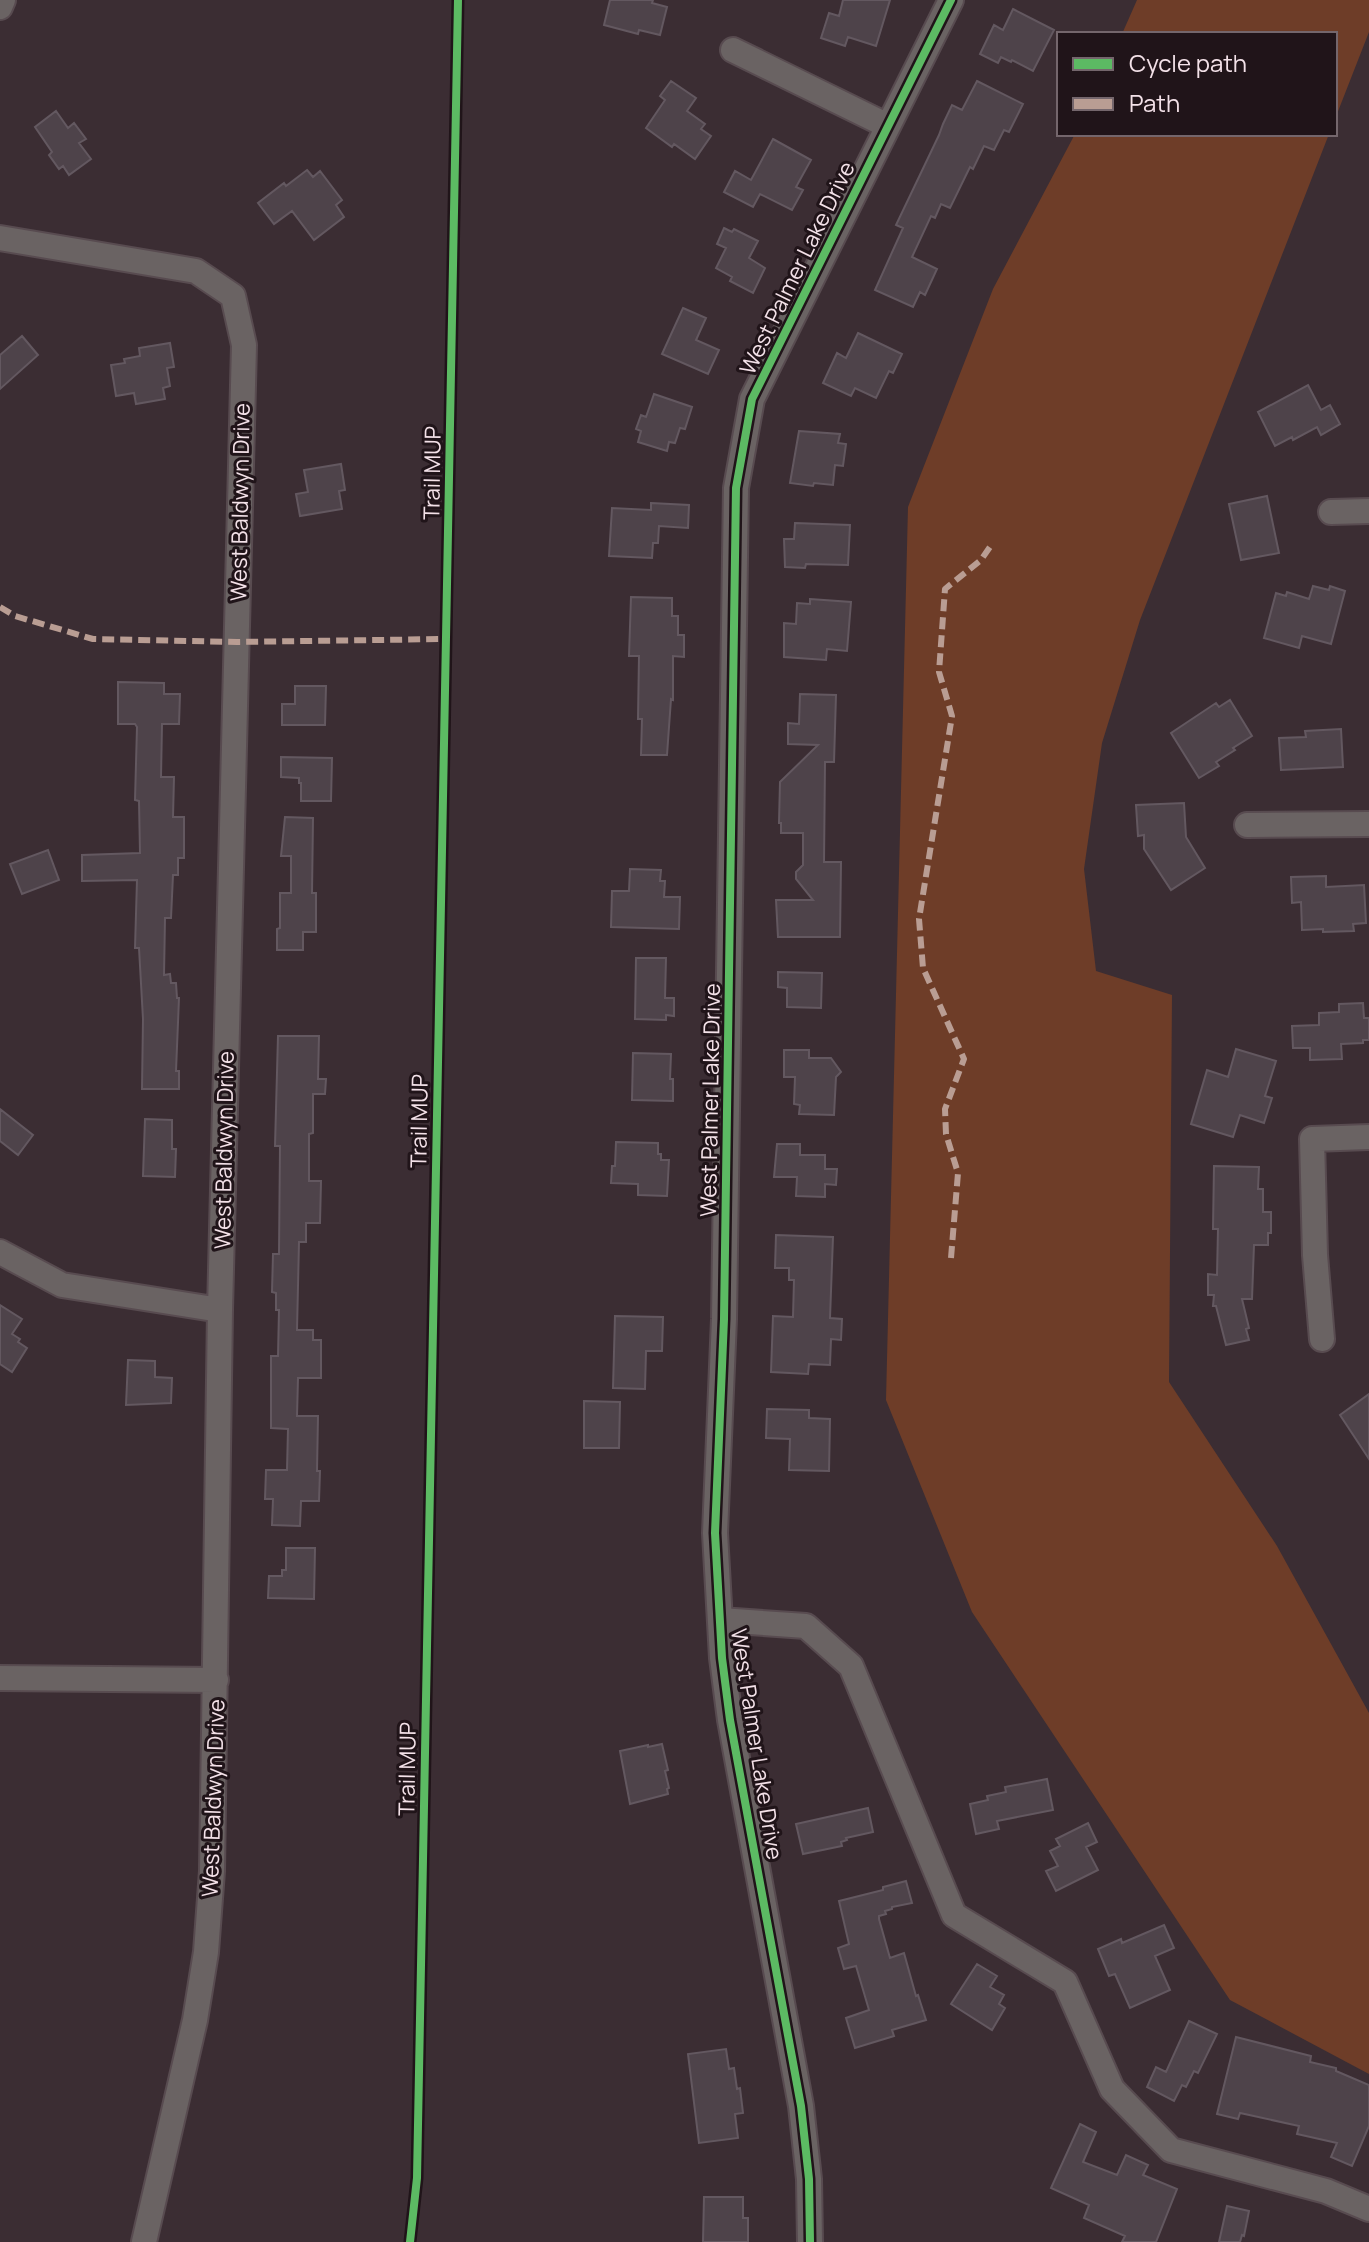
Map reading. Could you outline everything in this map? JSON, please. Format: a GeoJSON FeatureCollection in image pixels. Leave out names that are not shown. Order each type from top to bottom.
{"type":"FeatureCollection","features":[{"type":"Feature","properties":{"kind":"street"},"geometry":{"type":"LineString","coordinates":[[0,7],[3,0]]}},
{"type":"Feature","properties":{"kind":"street","name":"West Palmer Lake Drive"},"geometry":{"type":"LineString","coordinates":[[810,2242],[809,2179],[801,2106],[730,1720],[722,1658],[715,1533],[724,1319],[736,488],[752,399],[951,0]]}},
{"type":"Feature","properties":{"kind":"street"},"geometry":{"type":"LineString","coordinates":[[733,50],[888,126]]}},
{"type":"Feature","properties":{"kind":"street","name":"West Baldwyn Drive"},"geometry":{"type":"LineString","coordinates":[[0,238],[196,271],[233,296],[244,345],[220,1310],[212,1871],[206,1952],[195,2020],[144,2242]]}},
{"type":"Feature","properties":{"kind":"street"},"geometry":{"type":"LineString","coordinates":[[1331,512],[1369,511]]}},
{"type":"Feature","properties":{"kind":"street"},"geometry":{"type":"LineString","coordinates":[[1247,825],[1369,824]]}},
{"type":"Feature","properties":{"kind":"street"},"geometry":{"type":"LineString","coordinates":[[1322,1339],[1315,1255],[1312,1139],[1369,1137]]}},
{"type":"Feature","properties":{"kind":"street"},"geometry":{"type":"LineString","coordinates":[[0,1252],[62,1285],[220,1310]]}},
{"type":"Feature","properties":{"kind":"street"},"geometry":{"type":"LineString","coordinates":[[720,1620],[806,1626],[851,1666],[954,1915],[1065,1982],[1112,2089],[1171,2150],[1326,2191],[1369,2209]]}},
{"type":"Feature","properties":{"kind":"street"},"geometry":{"type":"LineString","coordinates":[[0,1678],[216,1680]]}},
{"type":"Feature","properties":{"kind":"shaded area"},"geometry":{"type":"Polygon","coordinates":[[[1137,0],[1369,0],[1369,32],[1337,114],[1337,32],[1123,32],[1137,0]]]}},
{"type":"Feature","properties":{"kind":"shaded area"},"geometry":{"type":"Polygon","coordinates":[[[1074,136],[1328,136],[1140,620],[1102,743],[1084,869],[1096,971],[1172,995],[1169,1382],[1277,1546],[1369,1713],[1369,2074],[1230,2000],[972,1612],[886,1400],[908,507],[993,289],[1074,136]]]}},
{"type":"Feature","properties":{"kind":"building"},"geometry":{"type":"Polygon","coordinates":[[[610,0],[653,0],[652,3],[667,7],[660,35],[639,30],[638,34],[604,25],[610,0]]]}},
{"type":"Feature","properties":{"kind":"building"},"geometry":{"type":"Polygon","coordinates":[[[843,0],[890,0],[876,46],[848,37],[845,46],[821,38],[829,13],[839,16],[843,0]]]}},
{"type":"Feature","properties":{"kind":"building"},"geometry":{"type":"Polygon","coordinates":[[[1013,9],[1054,30],[1033,71],[1012,60],[1001,57],[998,63],[980,54],[994,25],[1003,30],[1013,9]]]}},
{"type":"Feature","properties":{"kind":"building"},"geometry":{"type":"Polygon","coordinates":[[[671,81],[696,98],[687,111],[705,124],[701,129],[711,136],[695,159],[646,128],[665,100],[660,96],[671,81]]]}},
{"type":"Feature","properties":{"kind":"building"},"geometry":{"type":"Polygon","coordinates":[[[977,81],[1023,104],[1009,132],[1004,130],[994,150],[984,146],[950,208],[941,204],[935,218],[931,216],[912,257],[937,269],[925,295],[920,292],[913,307],[875,290],[903,228],[896,225],[952,105],[962,110],[977,81]]]}},
{"type":"Feature","properties":{"kind":"building"},"geometry":{"type":"Polygon","coordinates":[[[56,111],[68,128],[74,123],[86,139],[79,143],[91,159],[69,175],[63,166],[59,169],[49,155],[52,152],[35,127],[56,111]]]}},
{"type":"Feature","properties":{"kind":"building"},"geometry":{"type":"Polygon","coordinates":[[[773,139],[811,160],[796,187],[803,190],[792,210],[760,194],[753,207],[724,192],[735,171],[751,180],[773,139]]]}},
{"type":"Feature","properties":{"kind":"building"},"geometry":{"type":"Polygon","coordinates":[[[307,170],[313,177],[320,171],[342,200],[336,205],[344,217],[314,240],[292,211],[274,224],[258,203],[307,170]]]}},
{"type":"Feature","properties":{"kind":"building"},"geometry":{"type":"Polygon","coordinates":[[[724,228],[732,232],[734,229],[758,241],[749,258],[765,268],[753,293],[730,281],[732,277],[716,268],[726,248],[717,244],[724,228]]]}},
{"type":"Feature","properties":{"kind":"building"},"geometry":{"type":"Polygon","coordinates":[[[683,308],[706,318],[696,340],[719,350],[708,374],[662,354],[683,308]]]}},
{"type":"Feature","properties":{"kind":"building"},"geometry":{"type":"Polygon","coordinates":[[[858,333],[902,354],[893,373],[889,371],[876,398],[855,388],[851,396],[823,383],[837,353],[846,358],[858,333]]]}},
{"type":"Feature","properties":{"kind":"building"},"geometry":{"type":"Polygon","coordinates":[[[22,336],[38,355],[0,389],[0,355],[22,336]]]}},
{"type":"Feature","properties":{"kind":"building"},"geometry":{"type":"Polygon","coordinates":[[[170,343],[174,367],[167,368],[170,386],[163,388],[165,399],[136,404],[134,393],[116,396],[111,365],[140,356],[139,348],[170,343]]]}},
{"type":"Feature","properties":{"kind":"building"},"geometry":{"type":"Polygon","coordinates":[[[1308,385],[1321,410],[1330,405],[1340,424],[1321,435],[1317,427],[1275,446],[1258,412],[1308,385]]]}},
{"type":"Feature","properties":{"kind":"building"},"geometry":{"type":"Polygon","coordinates":[[[654,394],[692,407],[685,429],[680,428],[675,443],[669,442],[667,451],[638,442],[641,431],[636,429],[641,415],[646,417],[654,394]]]}},
{"type":"Feature","properties":{"kind":"building"},"geometry":{"type":"Polygon","coordinates":[[[799,431],[840,434],[838,443],[846,444],[843,466],[835,465],[833,485],[790,483],[799,431]]]}},
{"type":"Feature","properties":{"kind":"building"},"geometry":{"type":"Polygon","coordinates":[[[341,464],[345,490],[339,491],[342,509],[300,516],[296,494],[308,492],[304,470],[341,464]]]}},
{"type":"Feature","properties":{"kind":"building"},"geometry":{"type":"Polygon","coordinates":[[[1267,496],[1279,553],[1241,560],[1229,504],[1267,496]]]}},
{"type":"Feature","properties":{"kind":"building"},"geometry":{"type":"Polygon","coordinates":[[[651,503],[689,505],[688,528],[659,526],[658,543],[653,543],[652,558],[609,556],[612,508],[651,510],[651,503]]]}},
{"type":"Feature","properties":{"kind":"building"},"geometry":{"type":"Polygon","coordinates":[[[795,523],[850,525],[848,565],[785,567],[784,539],[794,539],[795,523]]]}},
{"type":"Feature","properties":{"kind":"building"},"geometry":{"type":"Polygon","coordinates":[[[1313,586],[1329,590],[1330,586],[1345,591],[1331,644],[1302,636],[1299,648],[1264,638],[1276,593],[1286,596],[1287,592],[1309,599],[1313,586]]]}},
{"type":"Feature","properties":{"kind":"building"},"geometry":{"type":"Polygon","coordinates":[[[631,597],[672,598],[672,616],[678,616],[678,635],[684,635],[684,657],[673,656],[673,700],[667,755],[641,755],[639,656],[629,656],[631,597]]]}},
{"type":"Feature","properties":{"kind":"building"},"geometry":{"type":"Polygon","coordinates":[[[810,599],[851,602],[847,651],[827,649],[826,660],[784,657],[784,623],[796,624],[797,603],[810,604],[810,599]]]}},
{"type":"Feature","properties":{"kind":"building"},"geometry":{"type":"Polygon","coordinates":[[[118,682],[164,683],[164,694],[180,694],[179,724],[162,724],[161,777],[174,777],[173,817],[184,817],[184,858],[178,858],[178,875],[173,875],[171,918],[165,918],[164,975],[170,974],[171,983],[176,983],[179,998],[176,1071],[179,1071],[179,1089],[142,1089],[143,1019],[139,948],[135,948],[137,880],[82,881],[82,855],[140,853],[139,801],[135,800],[137,727],[135,724],[118,724],[118,682]]]}},
{"type":"Feature","properties":{"kind":"building"},"geometry":{"type":"Polygon","coordinates":[[[295,686],[326,686],[325,725],[282,725],[282,704],[295,704],[295,686]]]}},
{"type":"Feature","properties":{"kind":"building"},"geometry":{"type":"Polygon","coordinates":[[[800,694],[836,695],[834,762],[825,762],[824,862],[841,862],[840,937],[778,937],[776,900],[813,900],[796,879],[796,872],[803,865],[803,833],[781,833],[779,823],[780,782],[818,745],[788,744],[788,723],[799,724],[800,694]]]}},
{"type":"Feature","properties":{"kind":"building"},"geometry":{"type":"Polygon","coordinates":[[[1230,700],[1252,736],[1216,762],[1219,766],[1199,778],[1171,733],[1216,703],[1219,707],[1230,700]]]}},
{"type":"Feature","properties":{"kind":"building"},"geometry":{"type":"Polygon","coordinates":[[[1341,729],[1343,767],[1281,770],[1279,738],[1306,737],[1305,731],[1341,729]]]}},
{"type":"Feature","properties":{"kind":"building"},"geometry":{"type":"Polygon","coordinates":[[[281,757],[332,758],[331,801],[301,801],[299,778],[281,777],[281,757]]]}},
{"type":"Feature","properties":{"kind":"building"},"geometry":{"type":"Polygon","coordinates":[[[1184,803],[1186,837],[1205,868],[1171,890],[1144,849],[1144,835],[1138,836],[1136,805],[1184,803]]]}},
{"type":"Feature","properties":{"kind":"building"},"geometry":{"type":"Polygon","coordinates":[[[285,817],[313,818],[312,893],[316,893],[316,932],[303,932],[303,950],[277,950],[280,893],[291,893],[291,856],[281,856],[285,817]]]}},
{"type":"Feature","properties":{"kind":"building"},"geometry":{"type":"Polygon","coordinates":[[[48,850],[59,880],[22,894],[10,864],[48,850]]]}},
{"type":"Feature","properties":{"kind":"building"},"geometry":{"type":"Polygon","coordinates":[[[630,869],[661,870],[660,881],[665,881],[664,897],[680,897],[679,929],[611,927],[612,891],[629,891],[630,869]]]}},
{"type":"Feature","properties":{"kind":"building"},"geometry":{"type":"Polygon","coordinates":[[[1326,876],[1326,887],[1364,885],[1366,923],[1353,924],[1354,931],[1302,930],[1301,902],[1292,903],[1291,877],[1326,876]]]}},
{"type":"Feature","properties":{"kind":"building"},"geometry":{"type":"Polygon","coordinates":[[[636,958],[666,958],[665,998],[674,998],[674,1016],[666,1015],[666,1020],[635,1019],[636,958]]]}},
{"type":"Feature","properties":{"kind":"building"},"geometry":{"type":"Polygon","coordinates":[[[778,972],[822,973],[821,1008],[787,1007],[787,988],[778,987],[778,972]]]}},
{"type":"Feature","properties":{"kind":"building"},"geometry":{"type":"Polygon","coordinates":[[[1363,1003],[1364,1018],[1369,1018],[1369,1040],[1341,1044],[1342,1059],[1310,1060],[1310,1048],[1293,1048],[1292,1026],[1319,1025],[1319,1013],[1339,1012],[1339,1004],[1363,1003]]]}},
{"type":"Feature","properties":{"kind":"building"},"geometry":{"type":"Polygon","coordinates":[[[278,1036],[319,1036],[318,1079],[326,1079],[325,1094],[313,1094],[309,1181],[321,1181],[320,1223],[306,1223],[306,1242],[299,1242],[297,1330],[313,1330],[313,1340],[321,1340],[321,1378],[298,1378],[297,1416],[318,1416],[319,1501],[301,1501],[300,1526],[272,1525],[273,1499],[265,1499],[266,1470],[287,1470],[288,1429],[271,1428],[271,1356],[278,1356],[279,1310],[276,1310],[276,1293],[272,1292],[273,1254],[279,1254],[280,1146],[275,1146],[278,1036]]]}},
{"type":"Feature","properties":{"kind":"building"},"geometry":{"type":"Polygon","coordinates":[[[1236,1049],[1276,1061],[1265,1096],[1272,1098],[1264,1123],[1240,1115],[1233,1137],[1191,1124],[1207,1070],[1228,1077],[1236,1049]]]}},
{"type":"Feature","properties":{"kind":"building"},"geometry":{"type":"Polygon","coordinates":[[[784,1050],[809,1050],[809,1058],[831,1058],[841,1072],[836,1077],[834,1115],[799,1114],[800,1105],[794,1104],[795,1077],[784,1077],[784,1050]]]}},
{"type":"Feature","properties":{"kind":"building"},"geometry":{"type":"Polygon","coordinates":[[[633,1053],[671,1054],[673,1101],[632,1100],[633,1053]]]}},
{"type":"Feature","properties":{"kind":"building"},"geometry":{"type":"Polygon","coordinates":[[[0,1109],[33,1135],[18,1155],[0,1141],[0,1109]]]}},
{"type":"Feature","properties":{"kind":"building"},"geometry":{"type":"Polygon","coordinates":[[[145,1119],[172,1120],[172,1149],[176,1149],[175,1177],[143,1176],[145,1119]]]}},
{"type":"Feature","properties":{"kind":"building"},"geometry":{"type":"Polygon","coordinates":[[[616,1142],[658,1143],[661,1160],[669,1160],[667,1196],[638,1195],[638,1184],[611,1183],[616,1142]]]}},
{"type":"Feature","properties":{"kind":"building"},"geometry":{"type":"Polygon","coordinates":[[[777,1144],[800,1144],[800,1155],[825,1155],[825,1169],[837,1169],[836,1185],[825,1184],[825,1197],[796,1196],[797,1177],[774,1177],[777,1144]]]}},
{"type":"Feature","properties":{"kind":"building"},"geometry":{"type":"Polygon","coordinates":[[[1214,1166],[1259,1167],[1258,1189],[1263,1189],[1263,1212],[1271,1212],[1268,1245],[1254,1245],[1252,1299],[1242,1299],[1249,1340],[1226,1345],[1216,1306],[1213,1306],[1214,1295],[1208,1295],[1208,1274],[1217,1275],[1218,1229],[1213,1229],[1214,1166]]]}},
{"type":"Feature","properties":{"kind":"building"},"geometry":{"type":"Polygon","coordinates":[[[776,1235],[833,1237],[830,1318],[842,1319],[841,1340],[831,1339],[830,1365],[809,1364],[808,1374],[771,1372],[773,1316],[793,1317],[794,1280],[789,1280],[789,1268],[775,1268],[776,1235]]]}},
{"type":"Feature","properties":{"kind":"building"},"geometry":{"type":"Polygon","coordinates":[[[0,1305],[22,1319],[12,1334],[27,1348],[12,1372],[0,1364],[0,1305]]]}},
{"type":"Feature","properties":{"kind":"building"},"geometry":{"type":"Polygon","coordinates":[[[615,1316],[663,1317],[662,1351],[646,1351],[645,1389],[613,1388],[615,1316]]]}},
{"type":"Feature","properties":{"kind":"building"},"geometry":{"type":"Polygon","coordinates":[[[128,1360],[155,1361],[155,1377],[172,1378],[171,1403],[126,1405],[128,1360]]]}},
{"type":"Feature","properties":{"kind":"building"},"geometry":{"type":"Polygon","coordinates":[[[1369,1394],[1369,1459],[1340,1415],[1369,1394]]]}},
{"type":"Feature","properties":{"kind":"building"},"geometry":{"type":"Polygon","coordinates":[[[584,1401],[620,1402],[619,1448],[584,1448],[584,1401]]]}},
{"type":"Feature","properties":{"kind":"building"},"geometry":{"type":"Polygon","coordinates":[[[767,1409],[809,1410],[809,1418],[830,1419],[829,1471],[789,1470],[790,1439],[766,1438],[767,1409]]]}},
{"type":"Feature","properties":{"kind":"building"},"geometry":{"type":"Polygon","coordinates":[[[286,1548],[315,1548],[314,1599],[268,1598],[269,1576],[282,1576],[282,1570],[286,1570],[286,1548]]]}},
{"type":"Feature","properties":{"kind":"building"},"geometry":{"type":"Polygon","coordinates":[[[662,1744],[668,1770],[665,1771],[668,1794],[630,1804],[620,1751],[662,1744]]]}},
{"type":"Feature","properties":{"kind":"building"},"geometry":{"type":"Polygon","coordinates":[[[1047,1779],[1053,1810],[997,1821],[999,1829],[976,1834],[970,1804],[1006,1792],[1005,1787],[1047,1779]]]}},
{"type":"Feature","properties":{"kind":"building"},"geometry":{"type":"Polygon","coordinates":[[[868,1808],[873,1832],[846,1838],[841,1842],[842,1846],[803,1854],[796,1824],[868,1808]]]}},
{"type":"Feature","properties":{"kind":"building"},"geometry":{"type":"Polygon","coordinates":[[[1088,1823],[1097,1842],[1086,1847],[1098,1870],[1056,1891],[1046,1871],[1058,1866],[1050,1851],[1060,1846],[1056,1839],[1088,1823]]]}},
{"type":"Feature","properties":{"kind":"building"},"geometry":{"type":"Polygon","coordinates":[[[906,1881],[912,1903],[892,1907],[879,1919],[890,1958],[904,1953],[926,2020],[892,2030],[894,2036],[855,2048],[846,2018],[869,2010],[856,1966],[844,1969],[838,1948],[849,1944],[839,1901],[906,1881]]]}},
{"type":"Feature","properties":{"kind":"building"},"geometry":{"type":"Polygon","coordinates":[[[1164,1925],[1174,1948],[1155,1956],[1170,1990],[1130,2008],[1115,1974],[1109,1976],[1098,1949],[1121,1939],[1122,1943],[1164,1925]]]}},
{"type":"Feature","properties":{"kind":"building"},"geometry":{"type":"Polygon","coordinates":[[[977,1964],[997,1976],[990,1987],[1004,1995],[999,2004],[1005,2008],[992,2030],[951,2004],[977,1964]]]}},
{"type":"Feature","properties":{"kind":"building"},"geometry":{"type":"Polygon","coordinates":[[[1189,2021],[1217,2034],[1198,2073],[1194,2071],[1186,2087],[1182,2085],[1174,2101],[1147,2087],[1156,2067],[1166,2072],[1189,2021]]]}},
{"type":"Feature","properties":{"kind":"building"},"geometry":{"type":"Polygon","coordinates":[[[1236,2037],[1311,2056],[1310,2062],[1336,2068],[1336,2071],[1369,2085],[1369,2126],[1352,2166],[1331,2157],[1337,2143],[1297,2134],[1299,2126],[1240,2113],[1238,2119],[1217,2114],[1236,2037]]]}},
{"type":"Feature","properties":{"kind":"building"},"geometry":{"type":"Polygon","coordinates":[[[726,2049],[729,2069],[734,2068],[737,2089],[740,2088],[743,2113],[735,2114],[738,2138],[699,2143],[688,2054],[726,2049]]]}},
{"type":"Feature","properties":{"kind":"building"},"geometry":{"type":"Polygon","coordinates":[[[1080,2124],[1096,2132],[1083,2162],[1117,2175],[1126,2155],[1148,2165],[1143,2175],[1177,2189],[1156,2242],[1122,2242],[1125,2236],[1084,2218],[1089,2205],[1051,2188],[1080,2124]]]}},
{"type":"Feature","properties":{"kind":"building"},"geometry":{"type":"Polygon","coordinates":[[[704,2197],[743,2197],[743,2218],[748,2218],[748,2242],[703,2242],[704,2197]]]}},
{"type":"Feature","properties":{"kind":"building"},"geometry":{"type":"Polygon","coordinates":[[[1227,2206],[1249,2211],[1240,2242],[1219,2242],[1227,2206]]]}},
{"type":"Feature","properties":{"kind":"marked path"},"geometry":{"type":"LineString","coordinates":[[951,1258],[958,1173],[946,1134],[945,1109],[964,1059],[923,968],[919,919],[952,716],[939,672],[945,589],[981,560],[992,544]]}},
{"type":"Feature","properties":{"kind":"marked path"},"geometry":{"type":"LineString","coordinates":[[0,607],[15,616],[93,639],[237,642],[446,639]]}},
{"type":"Feature","properties":{"kind":"cycle path","name":"Trail MUP"},"geometry":{"type":"LineString","coordinates":[[410,2242],[417,2178],[458,0]]}},
{"type":"Feature","properties":{"kind":"cycle path"},"geometry":{"type":"LineString","coordinates":[[810,2242],[809,2179],[801,2106],[730,1720],[722,1658],[715,1533],[724,1319],[736,488],[752,399],[951,0]]}}]}
